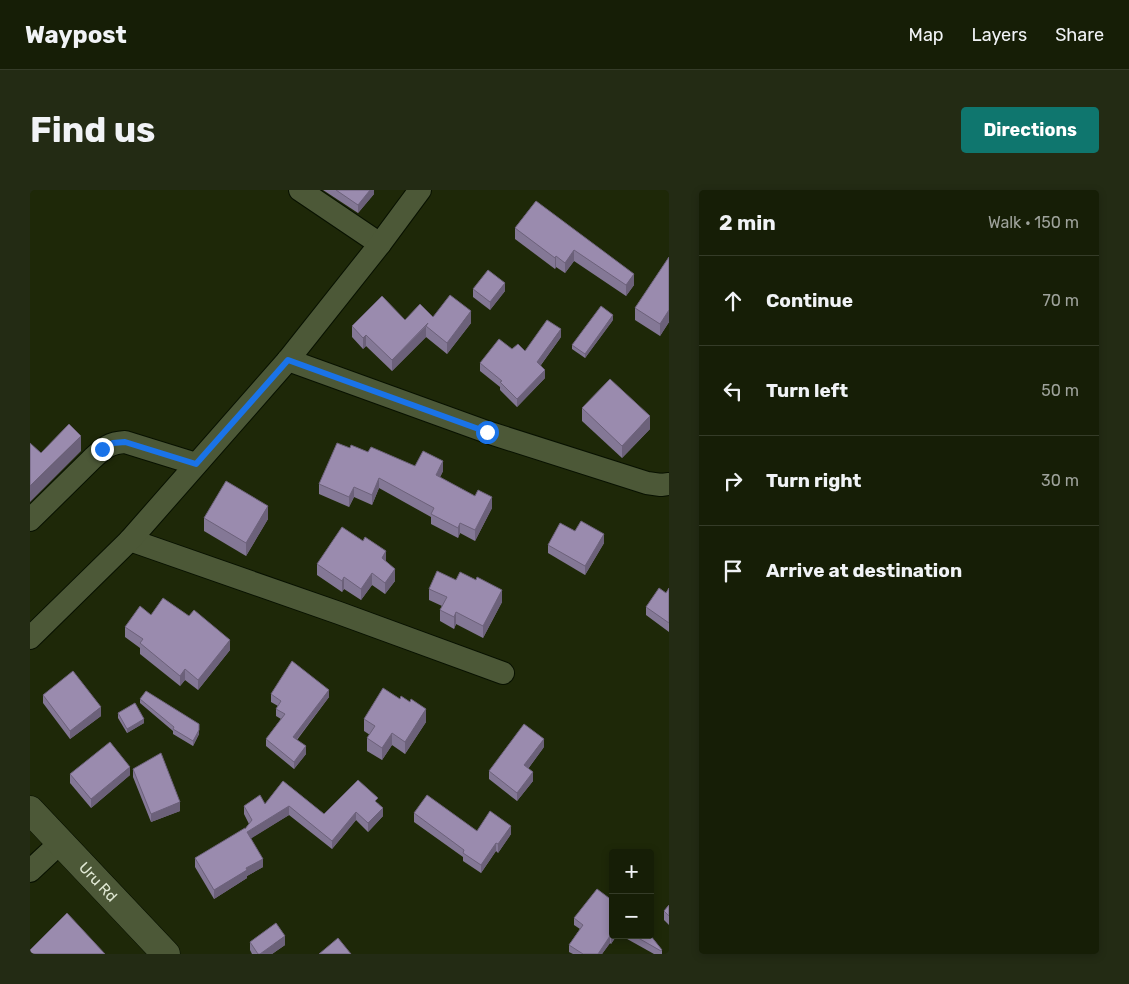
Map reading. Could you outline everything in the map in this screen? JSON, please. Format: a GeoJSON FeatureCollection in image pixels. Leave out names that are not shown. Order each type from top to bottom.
{"type":"FeatureCollection","features":[{"type":"Feature","properties":{"kind":"street"},"geometry":{"type":"LineString","coordinates":[[300,190],[380,244]]}},
{"type":"Feature","properties":{"kind":"street"},"geometry":{"type":"LineString","coordinates":[[30,638],[130,540],[288,360],[380,244],[420,190]]}},
{"type":"Feature","properties":{"kind":"street"},"geometry":{"type":"LineString","coordinates":[[288,360],[487,432],[646,483],[669,484]]}},
{"type":"Feature","properties":{"kind":"street"},"geometry":{"type":"LineString","coordinates":[[30,520],[102,449],[113,443],[125,442],[196,464]]}},
{"type":"Feature","properties":{"kind":"street"},"geometry":{"type":"LineString","coordinates":[[130,540],[503,673]]}},
{"type":"Feature","properties":{"kind":"street","name":"Uru Rd"},"geometry":{"type":"LineString","coordinates":[[30,810],[166,954]]}},
{"type":"Feature","properties":{"kind":"street"},"geometry":{"type":"LineString","coordinates":[[30,871],[61,842]]}},
{"type":"Feature","properties":{"kind":"building"},"geometry":{"type":"Polygon","coordinates":[[[336,190],[370,190],[358,205],[336,190]]]}},
{"type":"Feature","properties":{"kind":"building"},"geometry":{"type":"Polygon","coordinates":[[[536,201],[634,274],[626,285],[574,250],[565,263],[556,256],[555,258],[515,228],[536,201]]]}},
{"type":"Feature","properties":{"kind":"building"},"geometry":{"type":"Polygon","coordinates":[[[669,257],[669,310],[660,324],[635,308],[669,257]]]}},
{"type":"Feature","properties":{"kind":"building"},"geometry":{"type":"Polygon","coordinates":[[[488,270],[505,283],[490,302],[473,289],[488,270]]]}},
{"type":"Feature","properties":{"kind":"building"},"geometry":{"type":"Polygon","coordinates":[[[450,295],[471,311],[447,343],[426,326],[428,323],[392,360],[366,335],[363,338],[352,326],[382,296],[405,320],[420,304],[433,317],[450,295]]]}},
{"type":"Feature","properties":{"kind":"building"},"geometry":{"type":"Polygon","coordinates":[[[601,306],[613,315],[585,354],[572,345],[601,306]]]}},
{"type":"Feature","properties":{"kind":"building"},"geometry":{"type":"Polygon","coordinates":[[[547,320],[561,329],[537,362],[545,370],[517,399],[500,382],[502,381],[480,363],[499,339],[512,349],[518,344],[525,351],[547,320]]]}},
{"type":"Feature","properties":{"kind":"building"},"geometry":{"type":"Polygon","coordinates":[[[610,379],[650,416],[622,446],[582,408],[610,379]]]}},
{"type":"Feature","properties":{"kind":"building"},"geometry":{"type":"Polygon","coordinates":[[[69,424],[81,436],[30,486],[30,443],[41,453],[69,424]]]}},
{"type":"Feature","properties":{"kind":"building"},"geometry":{"type":"Polygon","coordinates":[[[337,443],[350,448],[351,445],[368,452],[371,447],[415,466],[423,451],[443,461],[436,475],[475,496],[478,490],[492,497],[475,530],[460,523],[458,528],[431,514],[434,508],[379,478],[372,495],[354,487],[349,497],[319,484],[337,443]]]}},
{"type":"Feature","properties":{"kind":"building"},"geometry":{"type":"Polygon","coordinates":[[[226,481],[268,506],[246,543],[204,518],[226,481]]]}},
{"type":"Feature","properties":{"kind":"building"},"geometry":{"type":"Polygon","coordinates":[[[581,521],[604,534],[585,566],[548,545],[560,523],[575,531],[581,521]]]}},
{"type":"Feature","properties":{"kind":"building"},"geometry":{"type":"Polygon","coordinates":[[[342,527],[363,541],[365,537],[386,551],[382,558],[395,569],[385,583],[372,573],[361,589],[344,577],[342,581],[317,564],[342,527]]]}},
{"type":"Feature","properties":{"kind":"building"},"geometry":{"type":"Polygon","coordinates":[[[437,571],[456,580],[460,572],[476,580],[477,577],[502,590],[483,626],[456,612],[454,617],[440,610],[447,597],[429,589],[437,571]]]}},
{"type":"Feature","properties":{"kind":"building"},"geometry":{"type":"Polygon","coordinates":[[[659,588],[666,593],[669,588],[669,623],[646,607],[659,588]]]}},
{"type":"Feature","properties":{"kind":"building"},"geometry":{"type":"Polygon","coordinates":[[[163,598],[189,616],[194,610],[230,640],[198,680],[185,669],[180,676],[140,643],[143,639],[125,627],[140,606],[151,615],[163,598]]]}},
{"type":"Feature","properties":{"kind":"building"},"geometry":{"type":"Polygon","coordinates":[[[292,661],[329,690],[293,737],[306,746],[294,762],[266,739],[285,714],[276,709],[281,701],[271,694],[292,661]]]}},
{"type":"Feature","properties":{"kind":"building"},"geometry":{"type":"Polygon","coordinates":[[[73,671],[101,707],[70,731],[43,695],[73,671]]]}},
{"type":"Feature","properties":{"kind":"building"},"geometry":{"type":"Polygon","coordinates":[[[383,688],[400,699],[401,696],[410,702],[411,699],[426,709],[405,742],[392,733],[382,748],[367,738],[375,726],[364,719],[383,688]]]}},
{"type":"Feature","properties":{"kind":"building"},"geometry":{"type":"Polygon","coordinates":[[[146,691],[199,724],[199,730],[193,741],[173,729],[174,727],[140,699],[146,691]]]}},
{"type":"Feature","properties":{"kind":"building"},"geometry":{"type":"Polygon","coordinates":[[[135,703],[144,719],[127,729],[118,713],[135,703]]]}},
{"type":"Feature","properties":{"kind":"building"},"geometry":{"type":"Polygon","coordinates":[[[524,724],[544,739],[524,765],[533,772],[517,793],[489,771],[524,724]]]}},
{"type":"Feature","properties":{"kind":"building"},"geometry":{"type":"Polygon","coordinates":[[[110,742],[130,767],[91,799],[70,774],[110,742]]]}},
{"type":"Feature","properties":{"kind":"building"},"geometry":{"type":"Polygon","coordinates":[[[161,753],[180,802],[151,814],[133,769],[161,753]]]}},
{"type":"Feature","properties":{"kind":"building"},"geometry":{"type":"Polygon","coordinates":[[[358,780],[378,798],[375,801],[383,808],[368,823],[356,812],[332,841],[289,806],[247,832],[263,859],[214,890],[195,858],[245,829],[252,820],[244,806],[260,795],[265,804],[283,781],[324,814],[358,780]]]}},
{"type":"Feature","properties":{"kind":"building"},"geometry":{"type":"Polygon","coordinates":[[[427,795],[477,831],[490,811],[511,826],[498,844],[496,843],[481,865],[463,853],[464,850],[414,813],[427,795]]]}},
{"type":"Feature","properties":{"kind":"building"},"geometry":{"type":"Polygon","coordinates":[[[597,889],[609,898],[609,938],[598,954],[583,954],[569,945],[583,925],[574,918],[597,889]]]}},
{"type":"Feature","properties":{"kind":"building"},"geometry":{"type":"Polygon","coordinates":[[[669,905],[669,916],[664,911],[669,905]]]}},
{"type":"Feature","properties":{"kind":"building"},"geometry":{"type":"Polygon","coordinates":[[[67,913],[105,954],[30,954],[30,950],[67,913]]]}},
{"type":"Feature","properties":{"kind":"building"},"geometry":{"type":"Polygon","coordinates":[[[276,923],[285,936],[258,954],[250,942],[276,923]]]}},
{"type":"Feature","properties":{"kind":"building"},"geometry":{"type":"Polygon","coordinates":[[[338,938],[351,954],[319,954],[338,938]]]}},
{"type":"Feature","properties":{"kind":"building"},"geometry":{"type":"Polygon","coordinates":[[[640,939],[653,939],[661,951],[640,939]]]}},
{"type":"Feature","properties":{"kind":"route"},"geometry":{"type":"LineString","coordinates":[[102,449],[113,443],[125,442],[196,464],[288,360],[487,432]]}}]}
